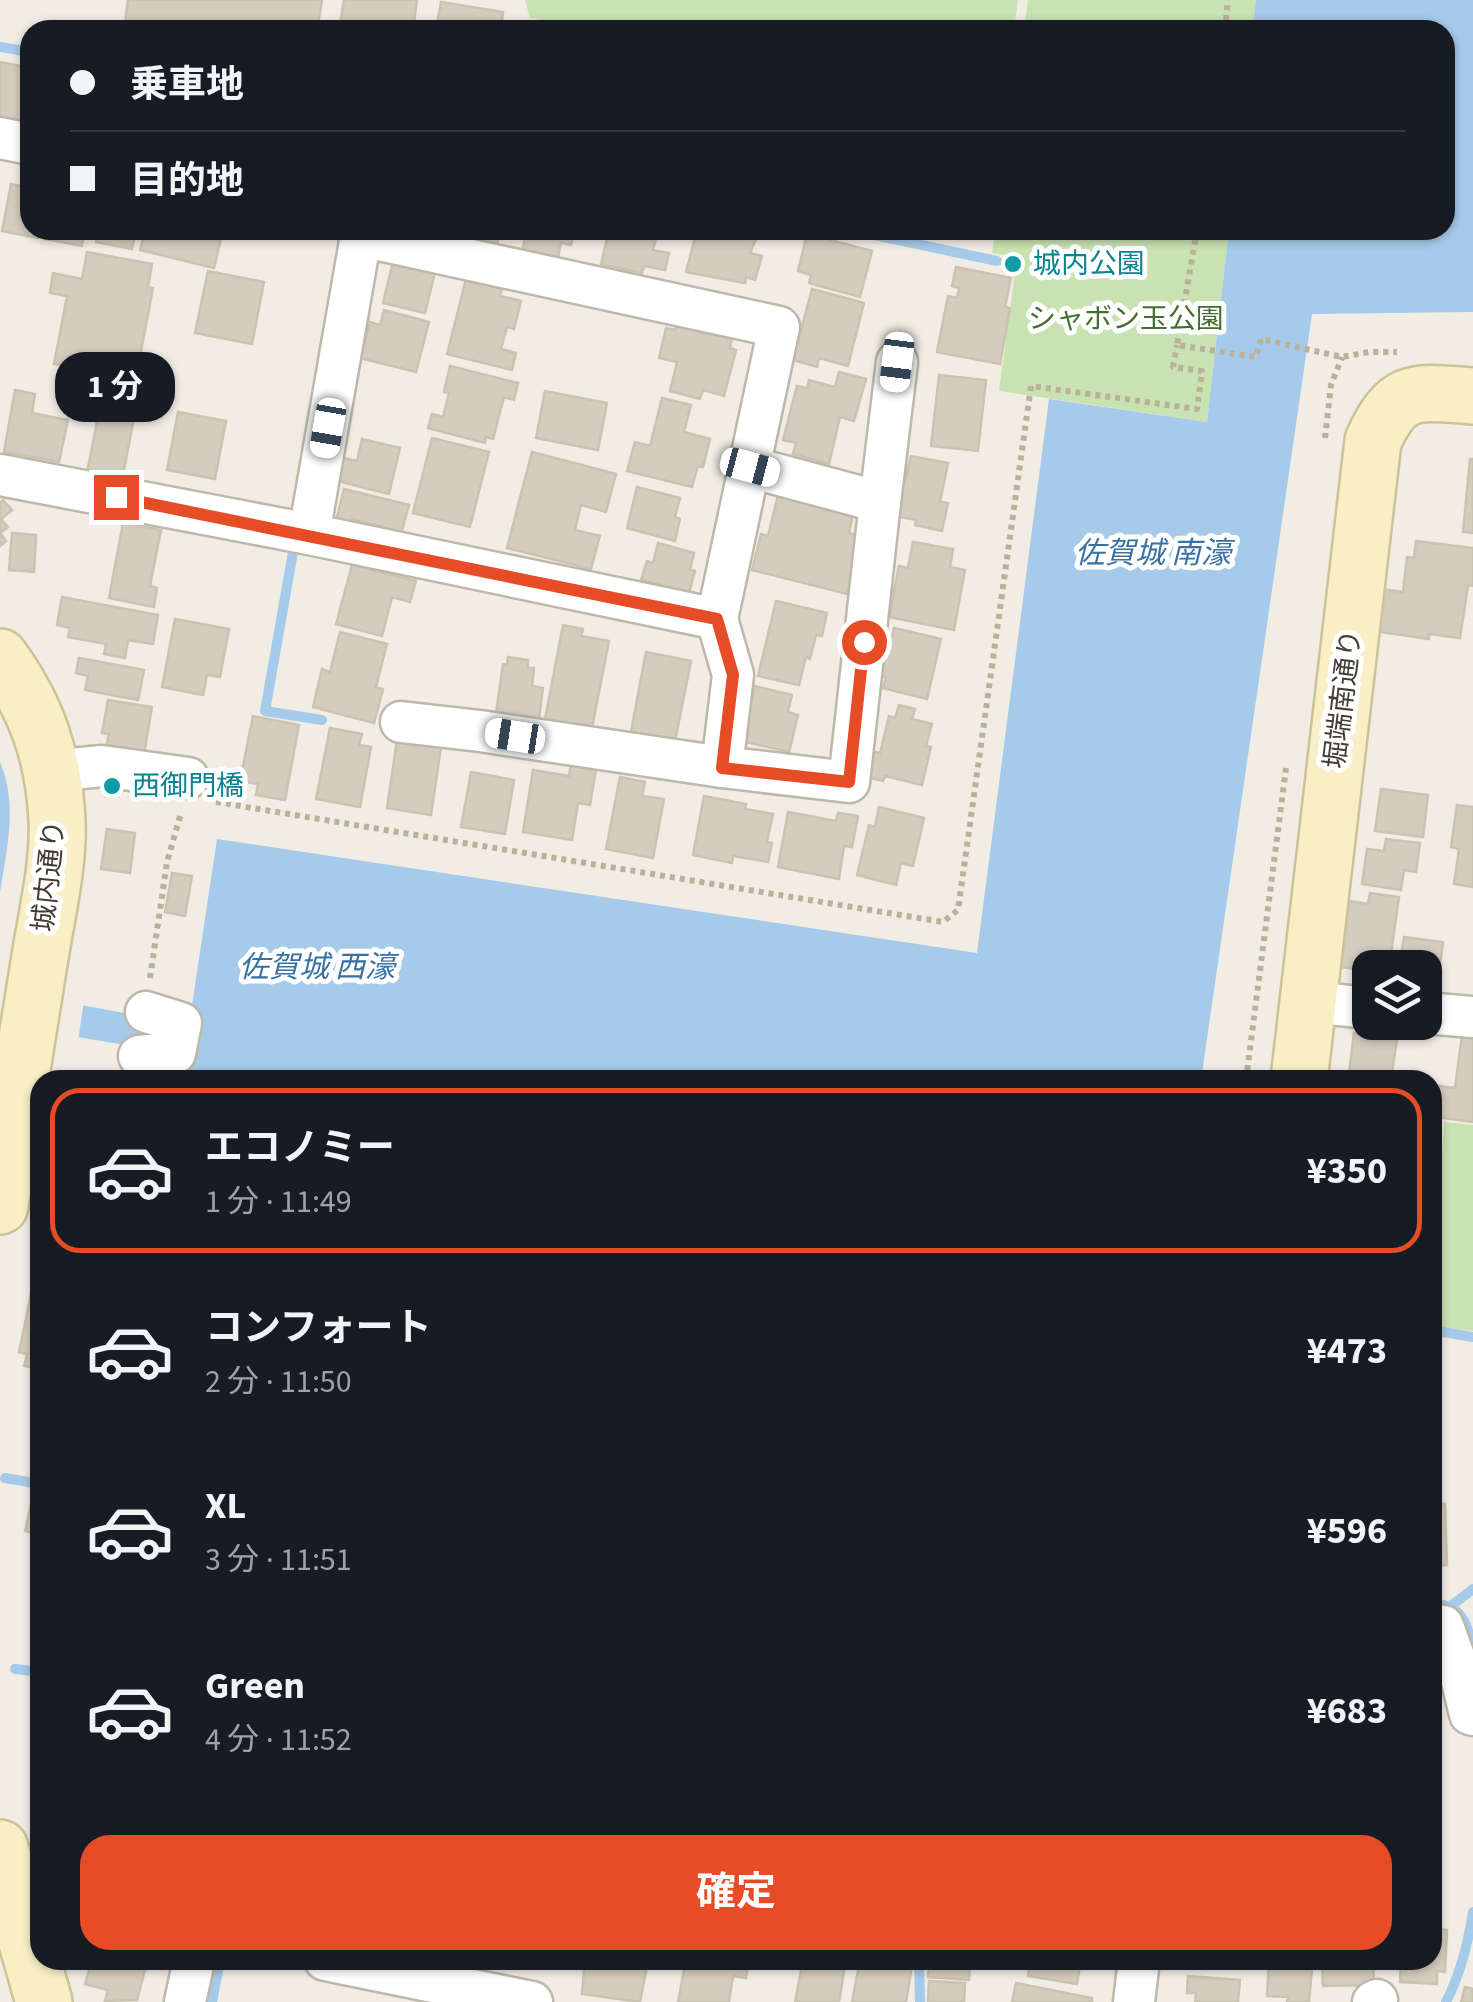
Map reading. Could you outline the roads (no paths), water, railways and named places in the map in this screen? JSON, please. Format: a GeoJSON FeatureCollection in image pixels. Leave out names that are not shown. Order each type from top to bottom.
{"type":"FeatureCollection","features":[{"type":"Feature","properties":{"kind":"street"},"geometry":{"type":"LineString","coordinates":[[309,534],[360,240]]}},
{"type":"Feature","properties":{"kind":"street"},"geometry":{"type":"LineString","coordinates":[[380,240],[779,326],[717,619],[733,675],[722,768]]}},
{"type":"Feature","properties":{"kind":"street"},"geometry":{"type":"LineString","coordinates":[[401,722],[849,782],[897,362]]}},
{"type":"Feature","properties":{"kind":"street","name":"堀端南通り"},"geometry":{"type":"LineString","coordinates":[[1300,1070],[1373,441],[1385,414],[1402,398],[1429,393],[1473,396]]}},
{"type":"Feature","properties":{"kind":"street"},"geometry":{"type":"LineString","coordinates":[[750,467],[880,502]]}},
{"type":"Feature","properties":{"kind":"street"},"geometry":{"type":"LineString","coordinates":[[0,475],[717,619]]}},
{"type":"Feature","properties":{"kind":"street","name":"城内通り"},"geometry":{"type":"LineString","coordinates":[[0,658],[31,705],[51,771],[57,823],[11,1193]]}},
{"type":"Feature","properties":{"kind":"street"},"geometry":{"type":"LineString","coordinates":[[51,771],[102,766],[184,794]]}},
{"type":"Feature","properties":{"kind":"street"},"geometry":{"type":"LineString","coordinates":[[1308,1002],[1352,1006]]}},
{"type":"Feature","properties":{"kind":"street"},"geometry":{"type":"LineString","coordinates":[[139,1056],[175,1054],[180,1024],[146,1012]]}},
{"type":"Feature","properties":{"kind":"street"},"geometry":{"type":"LineString","coordinates":[[1442,1015],[1473,1018]]}},
{"type":"Feature","properties":{"kind":"street"},"geometry":{"type":"LineString","coordinates":[[1442,1626],[1473,1715]]}},
{"type":"Feature","properties":{"kind":"street"},"geometry":{"type":"LineString","coordinates":[[0,1848],[30,1953]]}},
{"type":"Feature","properties":{"kind":"street"},"geometry":{"type":"LineString","coordinates":[[35,1970],[44,2002]]}},
{"type":"Feature","properties":{"kind":"street"},"geometry":{"type":"LineString","coordinates":[[185,2002],[192,1970]]}},
{"type":"Feature","properties":{"kind":"street"},"geometry":{"type":"LineString","coordinates":[[374,1970],[532,2002]]}},
{"type":"Feature","properties":{"kind":"street"},"geometry":{"type":"LineString","coordinates":[[1134,2002],[1138,1970]]}},
{"type":"Feature","properties":{"kind":"water"},"geometry":{"type":"Polygon","coordinates":[[[1256,0],[1473,0],[1473,312],[1312,314],[1202,1070],[183,1070],[185,1055],[0,1024],[0,990],[189,1025],[217,839],[977,953],[1049,399],[1207,422],[1228,240],[1455,240],[1455,20],[1253,20],[1256,0]]]}},
{"type":"Feature","properties":{"kind":"water"},"geometry":{"type":"Polygon","coordinates":[[[0,762],[10,810],[0,892],[0,762]]]}},
{"type":"Feature","properties":{"kind":"waterway"},"geometry":{"type":"LineString","coordinates":[[0,47],[20,50]]}},
{"type":"Feature","properties":{"kind":"waterway"},"geometry":{"type":"LineString","coordinates":[[898,240],[997,261]]}},
{"type":"Feature","properties":{"kind":"waterway"},"geometry":{"type":"LineString","coordinates":[[293,552],[265,711],[322,720]]}},
{"type":"Feature","properties":{"kind":"waterway"},"geometry":{"type":"LineString","coordinates":[[1442,1332],[1473,1337]]}},
{"type":"Feature","properties":{"kind":"waterway"},"geometry":{"type":"LineString","coordinates":[[5,1478],[30,1482]]}},
{"type":"Feature","properties":{"kind":"waterway"},"geometry":{"type":"LineString","coordinates":[[1451,1606],[1473,1589]]}},
{"type":"Feature","properties":{"kind":"waterway"},"geometry":{"type":"LineString","coordinates":[[1442,1605],[1461,1616],[1473,1647]]}},
{"type":"Feature","properties":{"kind":"waterway"},"geometry":{"type":"LineString","coordinates":[[15,1669],[30,1671]]}},
{"type":"Feature","properties":{"kind":"waterway"},"geometry":{"type":"LineString","coordinates":[[1446,2002],[1463,1958],[1473,1912]]}},
{"type":"Feature","properties":{"kind":"waterway"},"geometry":{"type":"LineString","coordinates":[[212,2002],[218,1970]]}},
{"type":"Feature","properties":{"kind":"waterway"},"geometry":{"type":"LineString","coordinates":[[919,1970],[920,2002]]}},
{"type":"Feature","properties":{"kind":"place","name":"城内公園"},"geometry":{"type":"Point","coordinates":[1013,264]}},
{"type":"Feature","properties":{"kind":"place","name":"西御門橋"},"geometry":{"type":"Point","coordinates":[112,786]}},
{"type":"Feature","properties":{"kind":"park label","name":"シャボン玉公園"},"geometry":{"type":"Point","coordinates":[1126,319]}},
{"type":"Feature","properties":{"kind":"water label","name":"佐賀城 南濠"},"geometry":{"type":"Point","coordinates":[1153,553]}},
{"type":"Feature","properties":{"kind":"water label","name":"佐賀城 西濠"},"geometry":{"type":"Point","coordinates":[317,967]}}]}
